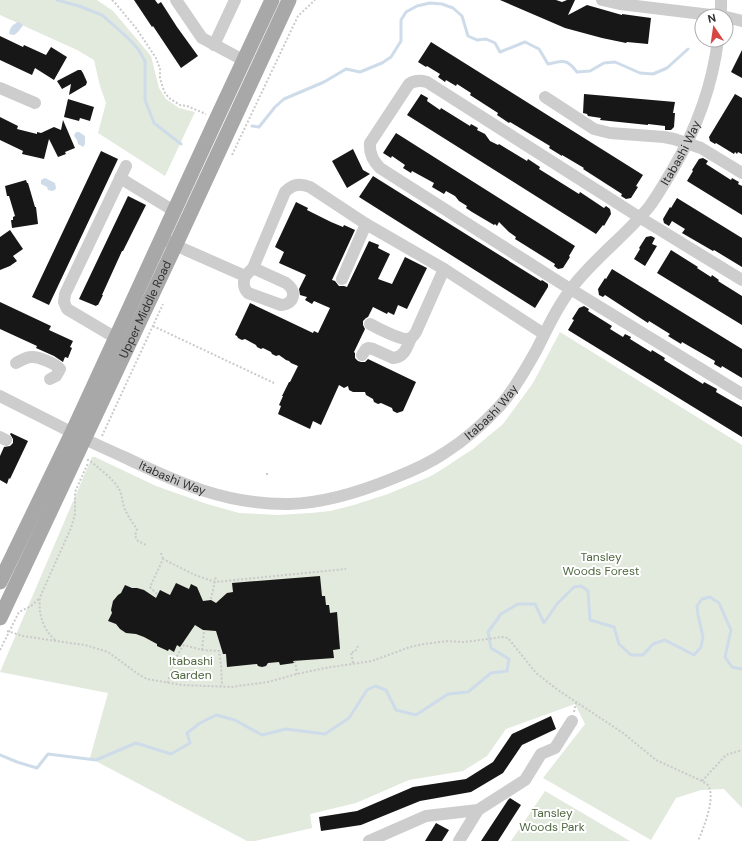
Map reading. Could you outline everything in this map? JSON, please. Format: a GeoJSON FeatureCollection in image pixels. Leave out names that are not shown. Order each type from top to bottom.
{"type":"FeatureCollection","features":[{"type":"Feature","properties":{"kind":"main road","name":"Upper Middle Road"},"geometry":{"type":"LineString","coordinates":[[4,623],[116,338],[272,0]]}},
{"type":"Feature","properties":{"kind":"main road","name":"Upper Middle Road"},"geometry":{"type":"LineString","coordinates":[[0,582],[78,436],[176,244],[289,0]]}},
{"type":"Feature","properties":{"kind":"street"},"geometry":{"type":"LineString","coordinates":[[176,0],[202,38],[244,60]]}},
{"type":"Feature","properties":{"kind":"street"},"geometry":{"type":"LineString","coordinates":[[214,44],[235,0]]}},
{"type":"Feature","properties":{"kind":"street"},"geometry":{"type":"LineString","coordinates":[[602,0],[620,4],[694,13]]}},
{"type":"Feature","properties":{"kind":"street","name":"Itabashi Way"},"geometry":{"type":"LineString","coordinates":[[0,396],[78,436],[166,477],[221,497],[245,501],[288,504],[334,498],[382,483],[431,461],[448,451],[462,440],[499,406],[515,386],[557,308],[571,289],[581,276],[639,217],[657,196],[687,144],[697,122],[709,86],[717,48]]}},
{"type":"Feature","properties":{"kind":"street"},"geometry":{"type":"LineString","coordinates":[[742,280],[639,217],[427,82],[420,80],[413,81],[408,84],[370,143],[369,150],[372,158],[380,168],[571,289],[742,394]]}},
{"type":"Feature","properties":{"kind":"street"},"geometry":{"type":"LineString","coordinates":[[0,88],[35,103]]}},
{"type":"Feature","properties":{"kind":"street"},"geometry":{"type":"LineString","coordinates":[[545,97],[594,129],[610,133],[664,137],[701,148],[742,173]]}},
{"type":"Feature","properties":{"kind":"street"},"geometry":{"type":"LineString","coordinates":[[116,338],[67,309],[64,302],[65,294],[126,166]]}},
{"type":"Feature","properties":{"kind":"street"},"geometry":{"type":"LineString","coordinates":[[120,178],[174,211]]}},
{"type":"Feature","properties":{"kind":"street"},"geometry":{"type":"LineString","coordinates":[[162,238],[249,272],[285,192],[295,185],[303,184],[310,187],[366,224],[444,270],[544,334]]}},
{"type":"Feature","properties":{"kind":"street"},"geometry":{"type":"LineString","coordinates":[[342,279],[366,224]]}},
{"type":"Feature","properties":{"kind":"street"},"geometry":{"type":"LineString","coordinates":[[362,355],[366,349],[370,348],[393,358],[403,354],[419,326],[444,270]]}},
{"type":"Feature","properties":{"kind":"street"},"geometry":{"type":"LineString","coordinates":[[370,324],[401,338],[411,338]]}},
{"type":"Feature","properties":{"kind":"street"},"geometry":{"type":"LineString","coordinates":[[16,363],[30,357],[37,357],[57,365],[60,369],[56,376],[50,379]]}},
{"type":"Feature","properties":{"kind":"street"},"geometry":{"type":"LineString","coordinates":[[459,841],[478,810],[525,780],[541,754],[555,748],[572,721]]}},
{"type":"Feature","properties":{"kind":"street"},"geometry":{"type":"LineString","coordinates":[[369,841],[426,816],[478,810]]}},
{"type":"Feature","properties":{"kind":"path"},"geometry":{"type":"LineString","coordinates":[[112,0],[132,23],[156,58],[160,69],[162,88],[169,98],[180,105],[186,106],[216,120]]}},
{"type":"Feature","properties":{"kind":"path"},"geometry":{"type":"LineString","coordinates":[[150,324],[274,382]]}},
{"type":"Feature","properties":{"kind":"path"},"geometry":{"type":"LineString","coordinates":[[88,460],[114,481],[119,488],[125,510],[137,529],[135,536],[138,541],[146,545]]}},
{"type":"Feature","properties":{"kind":"path"},"geometry":{"type":"LineString","coordinates":[[56,641],[45,629],[42,621],[39,605],[40,597],[71,528],[75,514],[75,492]]}},
{"type":"Feature","properties":{"kind":"path"},"geometry":{"type":"LineString","coordinates":[[157,594],[150,587],[163,560],[161,553]]}},
{"type":"Feature","properties":{"kind":"path"},"geometry":{"type":"LineString","coordinates":[[163,560],[195,575],[215,582],[346,569]]}},
{"type":"Feature","properties":{"kind":"path"},"geometry":{"type":"LineString","coordinates":[[211,599],[216,576]]}},
{"type":"Feature","properties":{"kind":"path"},"geometry":{"type":"LineString","coordinates":[[0,650],[4,623],[19,612],[31,606],[40,597]]}},
{"type":"Feature","properties":{"kind":"path"},"geometry":{"type":"LineString","coordinates":[[4,623],[23,636],[85,645],[108,652],[147,679],[182,685],[232,687],[268,682],[297,674],[353,663],[372,661],[410,647],[424,644],[448,641],[473,642],[502,637],[508,638],[536,673],[558,690],[623,733],[656,760],[709,785],[710,806],[698,841]]}},
{"type":"Feature","properties":{"kind":"path"},"geometry":{"type":"LineString","coordinates":[[202,650],[204,632]]}},
{"type":"Feature","properties":{"kind":"path"},"geometry":{"type":"LineString","coordinates":[[353,663],[351,652],[355,652],[359,644]]}},
{"type":"Feature","properties":{"kind":"path"},"geometry":{"type":"LineString","coordinates":[[168,682],[169,675],[177,655],[184,645],[202,650],[218,651],[221,665],[222,686]]}},
{"type":"Feature","properties":{"kind":"path"},"geometry":{"type":"LineString","coordinates":[[295,661],[297,674]]}},
{"type":"Feature","properties":{"kind":"path"},"geometry":{"type":"LineString","coordinates":[[702,781],[726,755],[742,750]]}},
{"type":"Feature","properties":{"kind":"green space"},"geometry":{"type":"Polygon","coordinates":[[[0,0],[97,0],[113,11],[151,56],[159,88],[166,99],[179,108],[195,112],[165,176],[98,133],[106,103],[100,86],[94,60],[77,50],[0,15],[0,0]]]}},
{"type":"Feature","properties":{"kind":"green space","name":"Tansley Woods Forest"},"geometry":{"type":"Polygon","coordinates":[[[560,332],[742,445],[742,808],[724,789],[701,790],[676,798],[651,840],[543,778],[585,724],[575,704],[506,729],[487,756],[463,771],[409,780],[356,803],[310,814],[312,828],[255,841],[247,841],[90,758],[108,693],[0,672],[92,457],[95,457],[156,486],[207,504],[239,513],[278,515],[311,513],[330,511],[354,505],[388,494],[429,477],[473,449],[503,424],[533,383],[560,332]]]}},
{"type":"Feature","properties":{"kind":"green space","name":"Tansley Woods Park"},"geometry":{"type":"Polygon","coordinates":[[[545,791],[630,841],[511,841],[545,791]]]}},
{"type":"Feature","properties":{"kind":"water"},"geometry":{"type":"Polygon","coordinates":[[[19,22],[23,25],[17,33],[14,35],[9,34],[12,26],[19,22]]]}},
{"type":"Feature","properties":{"kind":"water"},"geometry":{"type":"Polygon","coordinates":[[[77,132],[85,136],[85,144],[83,147],[78,144],[74,136],[77,132]]]}},
{"type":"Feature","properties":{"kind":"water"},"geometry":{"type":"Polygon","coordinates":[[[45,178],[55,183],[55,190],[48,190],[47,187],[41,184],[41,180],[45,178]]]}},
{"type":"Feature","properties":{"kind":"building"},"geometry":{"type":"Polygon","coordinates":[[[134,0],[155,0],[158,4],[161,2],[198,56],[181,68],[134,0]]]}},
{"type":"Feature","properties":{"kind":"building"},"geometry":{"type":"Polygon","coordinates":[[[500,0],[556,0],[562,2],[567,0],[575,0],[568,15],[587,5],[622,15],[651,18],[648,44],[626,43],[565,28],[500,0]]]}},
{"type":"Feature","properties":{"kind":"building"},"geometry":{"type":"Polygon","coordinates":[[[0,36],[23,47],[24,45],[46,55],[51,47],[67,57],[54,80],[35,68],[32,75],[0,60],[0,36]]]}},
{"type":"Feature","properties":{"kind":"building"},"geometry":{"type":"Polygon","coordinates":[[[431,42],[643,175],[631,198],[626,199],[621,196],[622,194],[583,169],[584,168],[497,115],[498,113],[470,95],[471,93],[457,84],[456,86],[446,80],[445,82],[438,77],[440,74],[418,62],[431,42]]]}},
{"type":"Feature","properties":{"kind":"building"},"geometry":{"type":"Polygon","coordinates":[[[742,50],[742,78],[731,72],[742,50]]]}},
{"type":"Feature","properties":{"kind":"building"},"geometry":{"type":"Polygon","coordinates":[[[78,70],[81,70],[83,73],[87,82],[86,85],[69,95],[71,84],[62,89],[57,81],[78,70]]]}},
{"type":"Feature","properties":{"kind":"building"},"geometry":{"type":"Polygon","coordinates":[[[421,94],[428,98],[427,101],[440,110],[441,108],[470,126],[471,124],[478,128],[477,130],[485,134],[490,141],[498,145],[499,144],[527,161],[528,159],[540,167],[539,169],[579,194],[580,192],[604,208],[606,206],[610,209],[611,214],[604,226],[603,225],[596,234],[407,115],[421,94]]]}},
{"type":"Feature","properties":{"kind":"building"},"geometry":{"type":"Polygon","coordinates":[[[584,94],[675,102],[673,113],[675,113],[674,127],[671,130],[665,130],[665,126],[600,120],[601,118],[588,116],[587,114],[583,113],[584,94]]]}},
{"type":"Feature","properties":{"kind":"building"},"geometry":{"type":"Polygon","coordinates":[[[735,94],[742,98],[742,154],[738,152],[737,154],[735,152],[734,154],[710,141],[709,137],[735,94]]]}},
{"type":"Feature","properties":{"kind":"building"},"geometry":{"type":"Polygon","coordinates":[[[68,99],[94,107],[90,121],[80,118],[79,121],[64,117],[68,99]]]}},
{"type":"Feature","properties":{"kind":"building"},"geometry":{"type":"Polygon","coordinates":[[[0,117],[18,126],[17,129],[37,134],[37,132],[41,133],[54,127],[61,130],[63,120],[75,148],[58,157],[49,139],[44,159],[22,154],[23,151],[0,140],[0,117]]]}},
{"type":"Feature","properties":{"kind":"building"},"geometry":{"type":"Polygon","coordinates":[[[396,133],[575,246],[563,268],[558,269],[554,266],[555,264],[515,239],[516,237],[499,222],[497,226],[495,224],[494,225],[472,212],[455,196],[446,191],[444,194],[432,187],[434,183],[412,171],[411,173],[403,168],[405,165],[392,156],[391,158],[383,153],[396,133]]]}},
{"type":"Feature","properties":{"kind":"building"},"geometry":{"type":"Polygon","coordinates":[[[353,149],[363,170],[370,174],[347,188],[332,161],[353,149]]]}},
{"type":"Feature","properties":{"kind":"building"},"geometry":{"type":"Polygon","coordinates":[[[101,151],[118,159],[49,305],[32,297],[101,151]]]}},
{"type":"Feature","properties":{"kind":"building"},"geometry":{"type":"Polygon","coordinates":[[[703,158],[708,161],[706,164],[731,180],[732,178],[739,182],[738,184],[742,186],[742,215],[687,181],[699,159],[703,158]]]}},
{"type":"Feature","properties":{"kind":"building"},"geometry":{"type":"Polygon","coordinates":[[[373,176],[548,284],[548,287],[535,308],[359,197],[373,176]]]}},
{"type":"Feature","properties":{"kind":"building"},"geometry":{"type":"Polygon","coordinates":[[[26,180],[36,207],[38,224],[12,228],[11,220],[13,220],[13,217],[15,216],[9,196],[7,196],[5,186],[26,180]]]}},
{"type":"Feature","properties":{"kind":"building"},"geometry":{"type":"Polygon","coordinates":[[[128,196],[146,205],[122,251],[103,295],[96,306],[79,299],[128,196]]]}},
{"type":"Feature","properties":{"kind":"building"},"geometry":{"type":"Polygon","coordinates":[[[677,198],[742,238],[742,267],[682,233],[685,229],[672,221],[669,226],[664,223],[663,219],[677,198]]]}},
{"type":"Feature","properties":{"kind":"building"},"geometry":{"type":"Polygon","coordinates":[[[296,202],[308,208],[307,210],[331,222],[343,227],[344,225],[355,230],[332,280],[339,286],[347,287],[369,241],[379,245],[378,248],[390,254],[378,279],[392,284],[405,257],[427,268],[407,309],[398,305],[394,315],[388,312],[387,314],[373,307],[368,317],[363,321],[365,329],[354,352],[355,358],[358,361],[365,362],[368,359],[416,382],[403,411],[397,413],[393,411],[392,408],[381,403],[378,404],[374,402],[373,399],[366,395],[365,392],[353,392],[349,390],[348,386],[344,388],[339,385],[321,425],[313,421],[310,429],[278,414],[282,396],[298,366],[279,355],[276,356],[263,348],[261,349],[257,347],[245,339],[242,340],[238,338],[235,335],[250,303],[313,333],[314,331],[318,333],[330,308],[314,301],[312,304],[305,300],[307,297],[300,295],[299,289],[306,275],[279,263],[284,252],[275,247],[296,202]]]}},
{"type":"Feature","properties":{"kind":"building"},"geometry":{"type":"Polygon","coordinates":[[[10,230],[23,249],[13,256],[17,261],[0,270],[0,237],[10,230]]]}},
{"type":"Feature","properties":{"kind":"building"},"geometry":{"type":"Polygon","coordinates":[[[651,236],[655,238],[652,244],[657,246],[645,266],[634,259],[646,237],[651,236]]]}},
{"type":"Feature","properties":{"kind":"building"},"geometry":{"type":"Polygon","coordinates":[[[671,250],[711,277],[712,275],[719,280],[718,281],[742,296],[742,325],[657,273],[671,250]]]}},
{"type":"Feature","properties":{"kind":"building"},"geometry":{"type":"Polygon","coordinates":[[[612,269],[742,349],[742,378],[722,366],[721,368],[714,364],[715,361],[682,342],[681,344],[668,336],[670,334],[649,321],[648,323],[605,295],[603,297],[599,295],[598,289],[612,269]]]}},
{"type":"Feature","properties":{"kind":"building"},"geometry":{"type":"Polygon","coordinates":[[[0,302],[51,326],[49,330],[73,341],[68,358],[65,357],[63,362],[36,348],[37,346],[0,329],[0,302]]]}},
{"type":"Feature","properties":{"kind":"building"},"geometry":{"type":"Polygon","coordinates":[[[584,306],[589,309],[588,311],[612,326],[610,329],[623,337],[625,334],[631,337],[630,339],[651,352],[652,350],[665,358],[664,360],[703,384],[704,382],[717,389],[716,392],[742,407],[742,437],[568,330],[574,320],[572,319],[579,308],[584,306]]]}},
{"type":"Feature","properties":{"kind":"building"},"geometry":{"type":"Polygon","coordinates":[[[11,433],[28,441],[7,484],[0,480],[0,456],[4,447],[10,446],[13,443],[11,433]]]}},
{"type":"Feature","properties":{"kind":"building"},"geometry":{"type":"Polygon","coordinates":[[[320,576],[322,596],[325,596],[326,605],[329,605],[330,613],[337,612],[340,649],[333,650],[334,658],[293,661],[294,663],[280,665],[279,662],[268,663],[266,666],[262,667],[258,666],[257,664],[227,667],[226,654],[223,654],[216,631],[203,630],[195,625],[180,647],[177,645],[174,652],[157,646],[157,644],[144,637],[126,633],[116,624],[108,621],[112,613],[111,610],[113,601],[121,593],[125,585],[144,590],[156,598],[160,590],[170,595],[176,583],[189,589],[191,584],[197,587],[203,601],[211,600],[216,603],[227,593],[233,592],[232,583],[320,576]]]}},
{"type":"Feature","properties":{"kind":"building"},"geometry":{"type":"Polygon","coordinates":[[[551,716],[556,729],[522,745],[503,773],[471,792],[420,801],[361,825],[321,831],[319,817],[357,811],[413,787],[466,779],[493,762],[512,734],[551,716]]]}},
{"type":"Feature","properties":{"kind":"building"},"geometry":{"type":"Polygon","coordinates":[[[510,798],[521,805],[498,841],[481,841],[508,800],[510,798]]]}},
{"type":"Feature","properties":{"kind":"building"},"geometry":{"type":"Polygon","coordinates":[[[436,823],[449,830],[442,841],[425,841],[436,823]]]}},
{"type":"Feature","properties":{"kind":"waterway"},"geometry":{"type":"LineString","coordinates":[[57,0],[79,6],[102,15],[138,49],[145,61],[145,100],[154,123],[181,144]]}},
{"type":"Feature","properties":{"kind":"waterway"},"geometry":{"type":"LineString","coordinates":[[252,126],[259,127],[275,107],[284,99],[324,82],[346,69],[360,72],[382,63],[391,57],[401,41],[401,20],[406,12],[417,6],[430,3],[442,4],[453,8],[462,16],[468,36],[477,40],[486,39],[495,43],[500,52],[525,42],[539,49],[548,64],[564,62],[570,64],[577,72],[590,71],[604,63],[615,62],[640,73],[653,74],[667,68],[688,49]]}},
{"type":"Feature","properties":{"kind":"waterway"},"geometry":{"type":"LineString","coordinates":[[0,755],[37,768],[48,754],[96,760],[136,743],[171,754],[190,743],[187,733],[200,723],[216,715],[235,720],[262,735],[286,729],[325,734],[349,718],[367,690],[375,686],[386,690],[396,710],[416,715],[448,694],[468,692],[491,673],[507,671],[509,659],[491,648],[488,632],[501,614],[518,604],[535,604],[544,623],[557,604],[574,587],[581,586],[588,591],[590,620],[614,627],[619,644],[631,655],[643,655],[653,644],[665,640],[694,655],[701,647],[703,637],[697,606],[702,599],[710,597],[719,603],[731,630],[725,657],[732,667],[742,669]]}},
{"type":"Feature","properties":{"kind":"park label","name":"Itabashi Garden"},"geometry":{"type":"Point","coordinates":[191,668]}}]}
